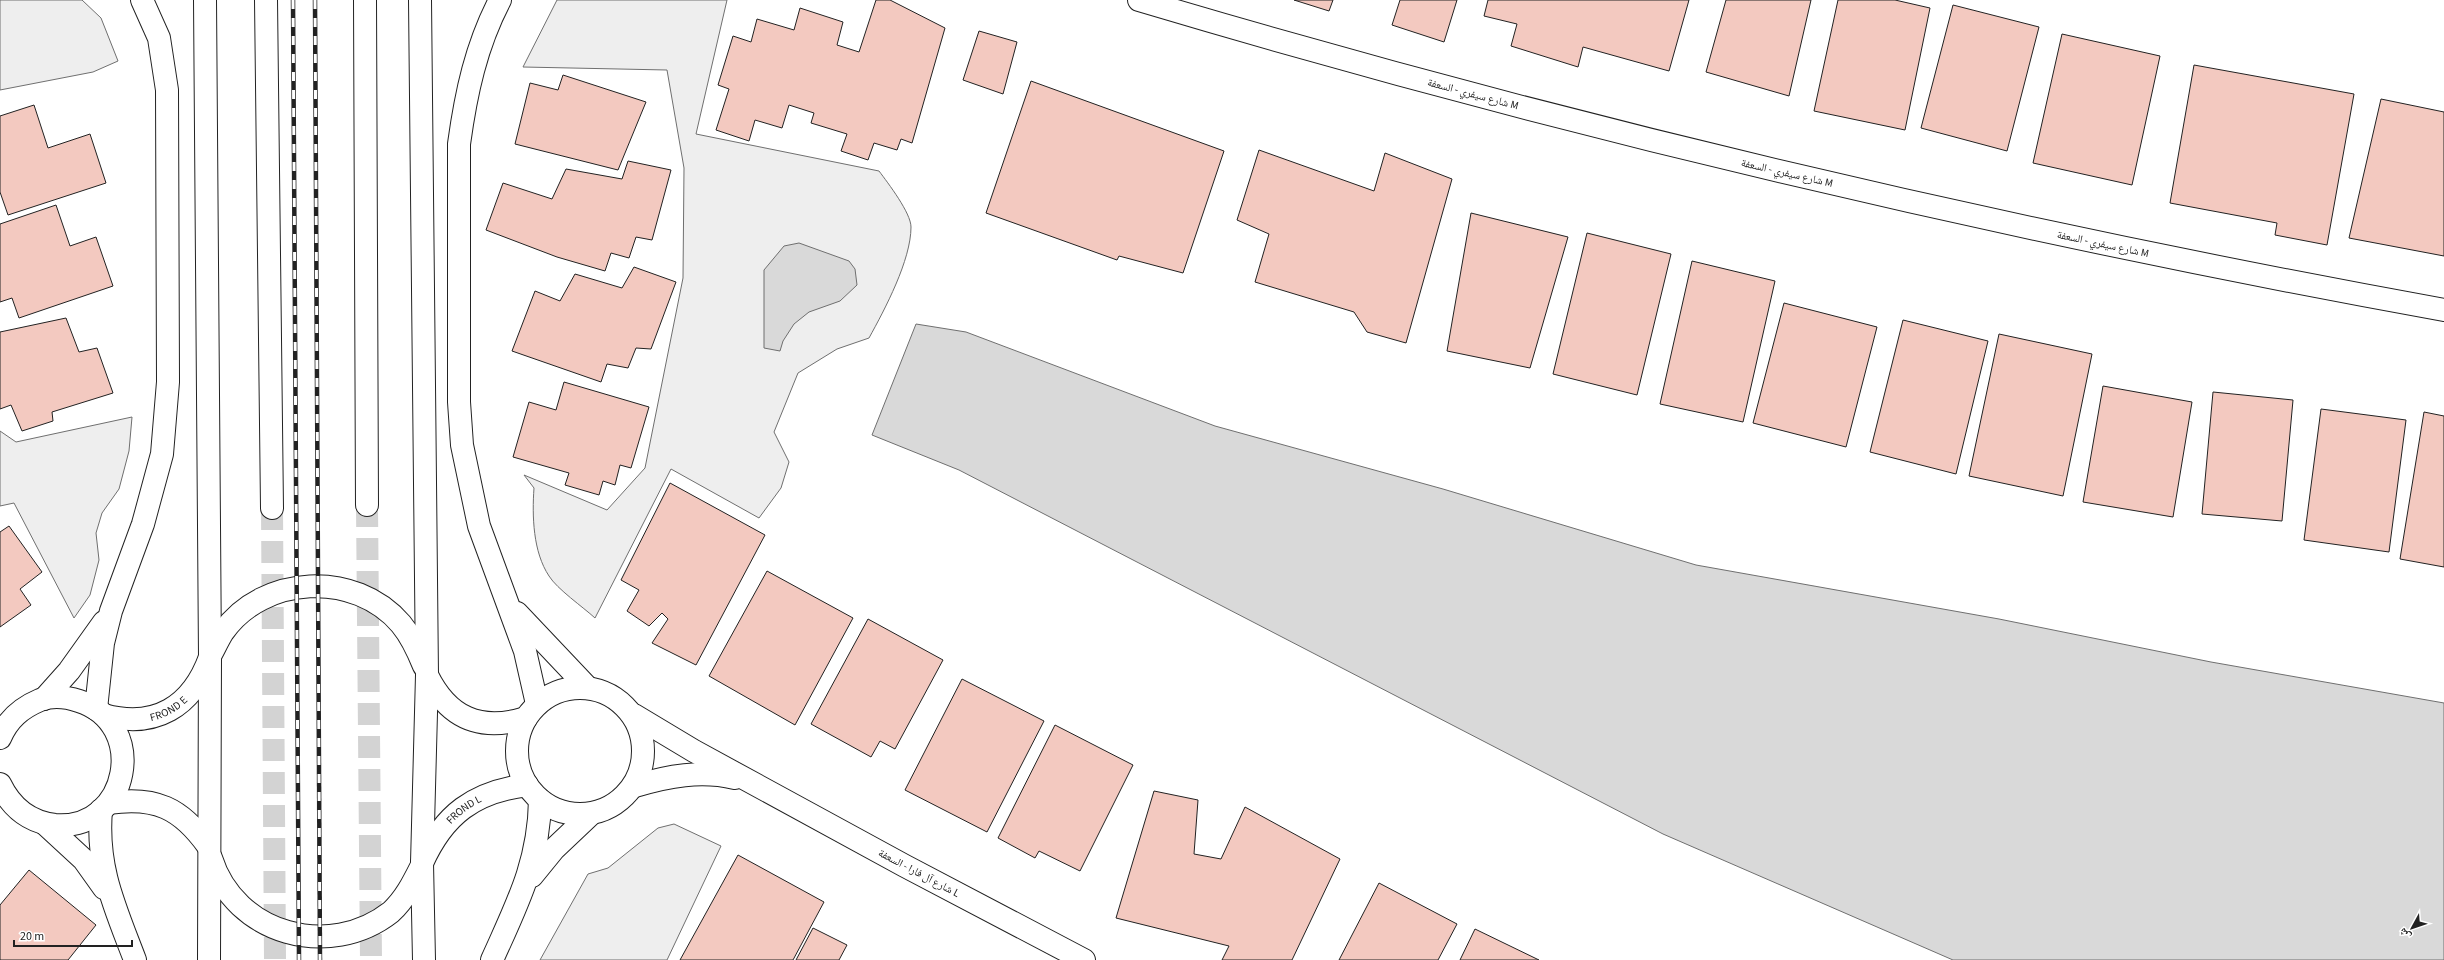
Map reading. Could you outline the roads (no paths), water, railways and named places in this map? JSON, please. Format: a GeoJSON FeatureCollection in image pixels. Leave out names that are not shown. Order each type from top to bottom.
{"type":"FeatureCollection","features":[{"type":"Feature","properties":{"kind":"street"},"geometry":{"type":"LineString","coordinates":[[205,0],[210,657],[208,846],[209,960]]}},
{"type":"Feature","properties":{"kind":"street"},"geometry":{"type":"LineString","coordinates":[[266,0],[272,508]]}},
{"type":"Feature","properties":{"kind":"street"},"geometry":{"type":"LineString","coordinates":[[365,0],[367,505]]}},
{"type":"Feature","properties":{"kind":"street"},"geometry":{"type":"LineString","coordinates":[[420,0],[427,675],[422,863],[424,960]]}},
{"type":"Feature","properties":{"kind":"street"},"geometry":{"type":"LineString","coordinates":[[210,657],[223,632],[243,611],[268,596],[295,587],[325,586],[353,592],[379,604],[401,623],[417,648],[427,675],[436,693],[450,708],[467,718],[486,724],[507,723],[531,711],[552,694],[570,688],[588,688],[606,693],[621,703],[634,715],[641,732],[644,750],[642,768],[635,786],[623,798],[608,809],[591,814],[573,814],[555,810],[534,793],[520,769],[517,752],[519,734],[531,711],[525,651],[507,601],[489,558],[469,487],[462,445],[459,402],[459,144],[464,103],[474,62],[488,23],[500,0]]}},
{"type":"Feature","properties":{"kind":"street","name":"شارع سيفري - السعفة M"},"geometry":{"type":"LineString","coordinates":[[1139,0],[1502,102],[1764,168],[2027,228],[2292,283],[2444,310]]}},
{"type":"Feature","properties":{"kind":"street"},"geometry":{"type":"LineString","coordinates":[[135,960],[102,867],[100,848],[105,807],[119,786],[123,768],[122,749],[115,730],[100,712],[103,643],[111,611],[154,490],[166,418],[168,382],[167,90],[159,38],[142,4]]}},
{"type":"Feature","properties":{"kind":"street"},"geometry":{"type":"LineString","coordinates":[[507,601],[546,646],[588,688]]}},
{"type":"Feature","properties":{"kind":"street"},"geometry":{"type":"LineString","coordinates":[[0,738],[7,719],[28,705],[44,699],[91,642],[111,611]]}},
{"type":"Feature","properties":{"kind":"street","name":"FROND E"},"geometry":{"type":"LineString","coordinates":[[44,699],[57,697],[71,698],[100,712],[122,720],[142,720],[161,714],[178,705],[192,692],[203,676],[210,657]]}},
{"type":"Feature","properties":{"kind":"street","name":"شارع آل فارا - السعفة L"},"geometry":{"type":"LineString","coordinates":[[634,715],[694,751],[756,783],[912,870],[1084,960]]}},
{"type":"Feature","properties":{"kind":"street","name":"شارع آل فارا - السعفة L"},"geometry":{"type":"LineString","coordinates":[[635,786],[665,777],[695,774],[726,776],[756,783]]}},
{"type":"Feature","properties":{"kind":"street"},"geometry":{"type":"LineString","coordinates":[[1,787],[15,808],[29,818],[45,824],[66,826],[84,820],[105,807],[132,800],[154,803],[176,812],[194,827],[208,846]]}},
{"type":"Feature","properties":{"kind":"street","name":"FROND L"},"geometry":{"type":"LineString","coordinates":[[208,846],[216,874],[231,899],[253,920],[279,934],[308,940],[338,939],[366,929],[390,912],[405,896],[432,842],[445,823],[462,808],[482,796],[504,788],[534,793]]}},
{"type":"Feature","properties":{"kind":"street"},"geometry":{"type":"LineString","coordinates":[[492,960],[524,889],[537,845],[534,793]]}},
{"type":"Feature","properties":{"kind":"street"},"geometry":{"type":"LineString","coordinates":[[524,889],[554,849],[591,814]]}},
{"type":"Feature","properties":{"kind":"street"},"geometry":{"type":"LineString","coordinates":[[45,824],[84,860],[114,904]]}},
{"type":"Feature","properties":{"kind":"tunnel"},"geometry":{"type":"LineString","coordinates":[[367,505],[371,960]]}},
{"type":"Feature","properties":{"kind":"tunnel"},"geometry":{"type":"LineString","coordinates":[[272,508],[275,960]]}},
{"type":"Feature","properties":{"kind":"railway"},"geometry":{"type":"LineString","coordinates":[[293,0],[299,960]]}},
{"type":"Feature","properties":{"kind":"railway"},"geometry":{"type":"LineString","coordinates":[[315,0],[320,960]]}}]}
